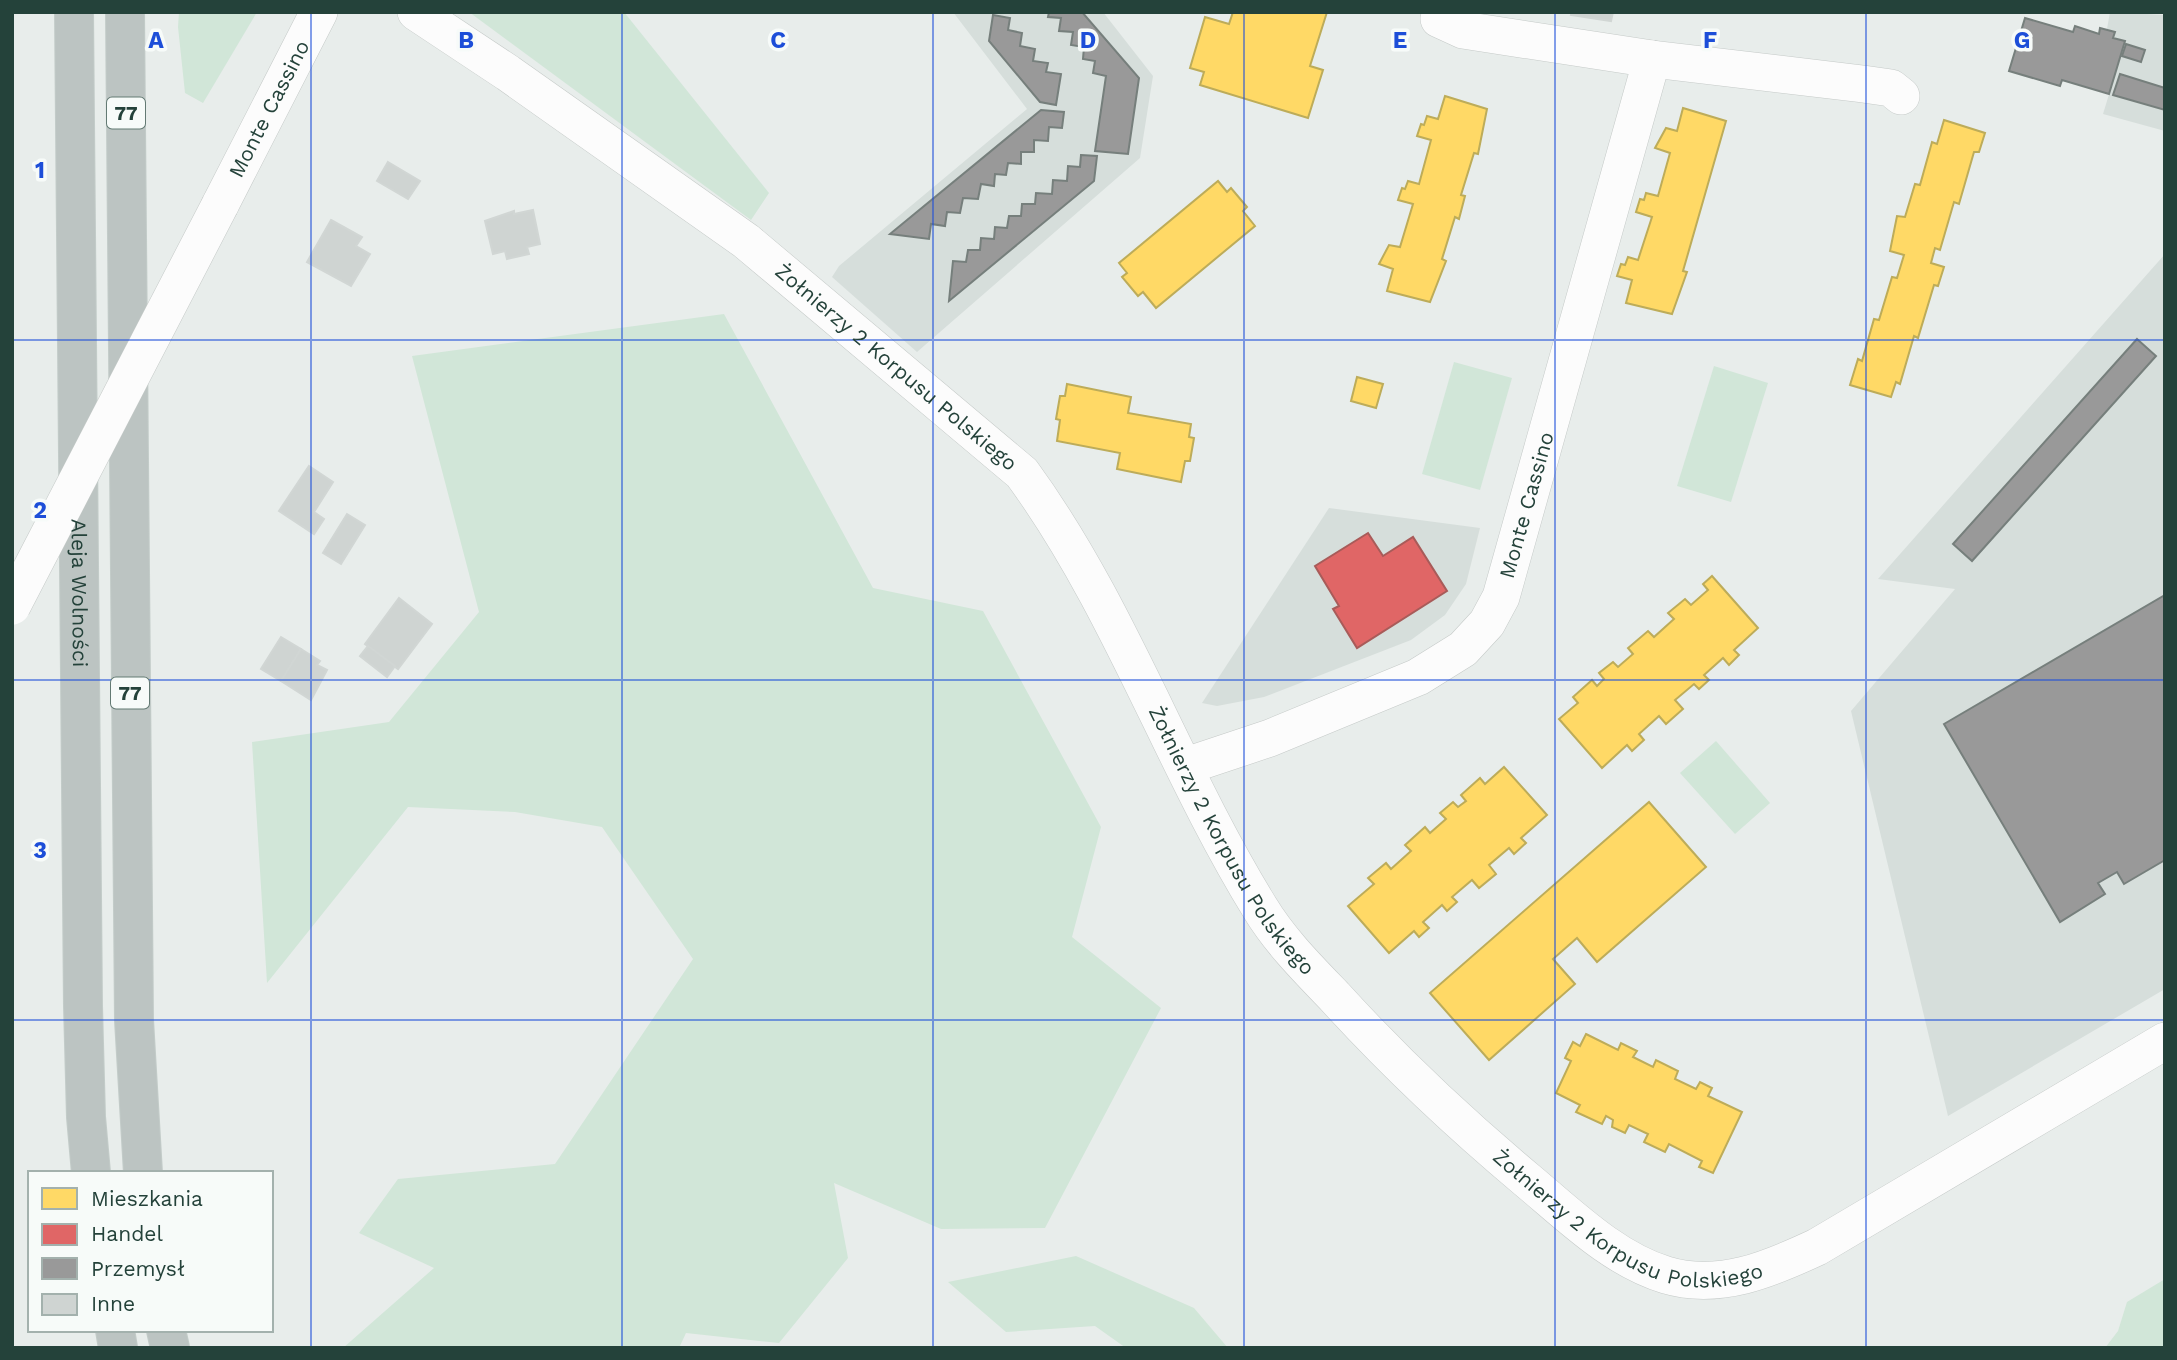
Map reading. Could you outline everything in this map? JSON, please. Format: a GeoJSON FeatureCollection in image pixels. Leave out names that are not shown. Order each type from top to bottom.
{"type":"FeatureCollection","features":[{"type":"Feature","properties":{"kind":"highway","name":"Aleja Wolności"},"geometry":{"type":"LineString","coordinates":[[74,12],[83,1006],[86,1117],[91,1171]]}},
{"type":"Feature","properties":{"kind":"highway","name":"77"},"geometry":{"type":"LineString","coordinates":[[125,12],[134,1020],[143,1171]]}},
{"type":"Feature","properties":{"kind":"street","name":"Monte Cassino"},"geometry":{"type":"LineString","coordinates":[[12,606],[319,12]]}},
{"type":"Feature","properties":{"kind":"street","name":"Żołnierzy 2 Korpusu Polskiego"},"geometry":{"type":"LineString","coordinates":[[416,12],[746,241],[1022,472],[1051,513],[1262,912],[1295,954],[1363,1027],[1450,1113],[1574,1220],[1635,1261],[1666,1275],[1697,1281],[1726,1280],[1807,1252],[2165,1041]]}},
{"type":"Feature","properties":{"kind":"street"},"geometry":{"type":"LineString","coordinates":[[1441,12],[1439,19],[1463,30],[1652,60],[1892,88],[1901,96]]}},
{"type":"Feature","properties":{"kind":"street","name":"Monte Cassino"},"geometry":{"type":"LineString","coordinates":[[1186,766],[1270,738],[1418,677],[1463,649],[1487,623],[1501,597],[1652,60]]}},
{"type":"Feature","properties":{"kind":"shaded area"},"geometry":{"type":"Polygon","coordinates":[[[953,12],[1103,12],[1153,76],[1140,158],[917,352],[832,277],[839,266],[1027,109],[953,12]]]}},
{"type":"Feature","properties":{"kind":"shaded area"},"geometry":{"type":"Polygon","coordinates":[[[2110,12],[2165,15],[2165,131],[2103,114],[2125,42],[2113,38],[2115,32],[2107,29],[2110,12]]]}},
{"type":"Feature","properties":{"kind":"shaded area"},"geometry":{"type":"Polygon","coordinates":[[[2165,254],[2165,989],[1948,1116],[1851,711],[1955,589],[1878,579],[2165,254]]]}},
{"type":"Feature","properties":{"kind":"shaded area"},"geometry":{"type":"Polygon","coordinates":[[[1329,508],[1480,528],[1466,584],[1445,615],[1411,640],[1264,697],[1217,706],[1202,703],[1329,508]]]}},
{"type":"Feature","properties":{"kind":"green space"},"geometry":{"type":"Polygon","coordinates":[[[179,12],[257,12],[203,103],[185,93],[178,27],[179,12]]]}},
{"type":"Feature","properties":{"kind":"green space"},"geometry":{"type":"Polygon","coordinates":[[[469,12],[624,12],[769,193],[751,220],[469,12]]]}},
{"type":"Feature","properties":{"kind":"green space"},"geometry":{"type":"Polygon","coordinates":[[[724,314],[873,588],[983,611],[1101,827],[1072,937],[1161,1008],[1045,1228],[941,1229],[834,1183],[848,1258],[779,1343],[686,1333],[679,1348],[343,1348],[434,1268],[359,1233],[398,1179],[555,1164],[693,959],[602,827],[515,812],[408,807],[267,983],[252,742],[389,722],[479,612],[412,356],[724,314]]]}},
{"type":"Feature","properties":{"kind":"green space"},"geometry":{"type":"Polygon","coordinates":[[[1454,362],[1512,378],[1480,490],[1422,474],[1454,362]]]}},
{"type":"Feature","properties":{"kind":"green space"},"geometry":{"type":"Polygon","coordinates":[[[1714,366],[1768,383],[1731,502],[1677,486],[1714,366]]]}},
{"type":"Feature","properties":{"kind":"green space"},"geometry":{"type":"Polygon","coordinates":[[[1716,741],[1770,803],[1735,834],[1680,773],[1716,741]]]}},
{"type":"Feature","properties":{"kind":"green space"},"geometry":{"type":"Polygon","coordinates":[[[1076,1256],[1194,1308],[1228,1348],[1126,1348],[1095,1326],[1006,1332],[948,1282],[1076,1256]]]}},
{"type":"Feature","properties":{"kind":"green space"},"geometry":{"type":"Polygon","coordinates":[[[2165,1279],[2165,1348],[2105,1348],[2118,1331],[2127,1302],[2165,1279]]]}},
{"type":"Feature","properties":{"kind":"building: Mieszkania"},"geometry":{"type":"Polygon","coordinates":[[[1233,12],[1327,12],[1310,66],[1323,70],[1308,118],[1200,85],[1204,72],[1190,68],[1205,17],[1229,24],[1233,12]]]}},
{"type":"Feature","properties":{"kind":"building: Mieszkania"},"geometry":{"type":"Polygon","coordinates":[[[1445,96],[1487,109],[1478,154],[1474,153],[1461,195],[1465,196],[1459,219],[1455,217],[1442,259],[1446,261],[1430,302],[1387,291],[1393,269],[1379,264],[1389,245],[1400,247],[1413,204],[1398,200],[1408,181],[1419,184],[1431,140],[1417,136],[1427,116],[1438,119],[1445,96]]]}},
{"type":"Feature","properties":{"kind":"building: Mieszkania"},"geometry":{"type":"Polygon","coordinates":[[[1683,108],[1726,121],[1683,271],[1687,272],[1672,314],[1626,303],[1632,280],[1617,276],[1621,264],[1625,265],[1628,257],[1638,260],[1652,217],[1636,212],[1640,199],[1644,200],[1646,193],[1658,196],[1670,153],[1655,148],[1666,128],[1677,131],[1683,108]]]}},
{"type":"Feature","properties":{"kind":"building: Mieszkania"},"geometry":{"type":"Polygon","coordinates":[[[1944,120],[1985,133],[1979,152],[1974,152],[1959,204],[1954,202],[1940,250],[1935,248],[1931,263],[1944,267],[1938,286],[1934,285],[1918,338],[1914,336],[1900,384],[1896,382],[1891,397],[1850,385],[1858,359],[1862,361],[1874,319],[1879,320],[1892,277],[1897,278],[1904,255],[1890,251],[1897,216],[1905,217],[1915,184],[1920,185],[1932,142],[1937,144],[1944,120]]]}},
{"type":"Feature","properties":{"kind":"building: Mieszkania"},"geometry":{"type":"Polygon","coordinates":[[[1218,181],[1227,192],[1231,188],[1247,207],[1243,211],[1255,226],[1156,308],[1143,292],[1138,296],[1122,277],[1127,273],[1119,263],[1218,181]]]}},
{"type":"Feature","properties":{"kind":"building: Mieszkania"},"geometry":{"type":"Polygon","coordinates":[[[1357,377],[1383,384],[1376,408],[1351,401],[1357,377]]]}},
{"type":"Feature","properties":{"kind":"building: Mieszkania"},"geometry":{"type":"Polygon","coordinates":[[[1067,384],[1131,397],[1128,413],[1191,424],[1189,437],[1194,438],[1190,461],[1185,461],[1181,482],[1117,469],[1120,453],[1057,441],[1060,420],[1056,419],[1060,396],[1065,396],[1067,384]]]}},
{"type":"Feature","properties":{"kind":"building: Mieszkania"},"geometry":{"type":"Polygon","coordinates":[[[1712,576],[1758,628],[1734,650],[1739,655],[1729,665],[1723,658],[1704,675],[1709,680],[1699,689],[1694,684],[1675,700],[1683,709],[1666,724],[1659,716],[1639,734],[1644,740],[1632,751],[1627,745],[1602,768],[1559,719],[1578,703],[1573,697],[1592,680],[1597,686],[1604,679],[1599,673],[1613,662],[1618,667],[1633,654],[1628,648],[1648,631],[1654,637],[1674,619],[1668,613],[1685,599],[1691,605],[1708,590],[1703,584],[1712,576]]]}},
{"type":"Feature","properties":{"kind":"building: Mieszkania"},"geometry":{"type":"Polygon","coordinates":[[[1504,767],[1547,815],[1521,838],[1526,843],[1514,854],[1509,848],[1489,865],[1496,874],[1479,888],[1472,880],[1452,897],[1457,902],[1447,911],[1442,905],[1423,922],[1429,928],[1419,937],[1414,931],[1389,953],[1348,906],[1374,884],[1368,878],[1386,863],[1391,869],[1411,851],[1405,845],[1425,827],[1430,833],[1446,819],[1440,813],[1453,802],[1458,807],[1466,801],[1461,795],[1480,778],[1485,784],[1504,767]]]}},
{"type":"Feature","properties":{"kind":"building: Mieszkania"},"geometry":{"type":"Polygon","coordinates":[[[1649,802],[1706,867],[1597,962],[1577,938],[1553,959],[1575,984],[1489,1060],[1430,993],[1649,802]]]}},
{"type":"Feature","properties":{"kind":"building: Mieszkania"},"geometry":{"type":"Polygon","coordinates":[[[1586,1034],[1618,1050],[1621,1043],[1637,1051],[1633,1057],[1653,1067],[1656,1060],[1678,1071],[1675,1079],[1696,1089],[1700,1082],[1712,1088],[1708,1096],[1742,1112],[1713,1173],[1699,1167],[1702,1161],[1669,1144],[1665,1152],[1644,1142],[1648,1134],[1629,1125],[1625,1133],[1612,1127],[1613,1120],[1606,1116],[1602,1124],[1576,1112],[1580,1105],[1556,1093],[1571,1061],[1565,1058],[1573,1042],[1580,1046],[1586,1034]]]}},
{"type":"Feature","properties":{"kind":"building: Handel"},"geometry":{"type":"Polygon","coordinates":[[[1368,533],[1383,556],[1413,537],[1447,591],[1357,648],[1333,609],[1339,606],[1315,566],[1368,533]]]}},
{"type":"Feature","properties":{"kind":"building: Przemysł"},"geometry":{"type":"Polygon","coordinates":[[[1049,12],[1082,12],[1139,78],[1128,154],[1095,151],[1106,76],[1093,73],[1095,61],[1083,59],[1084,47],[1071,45],[1073,32],[1059,31],[1061,18],[1048,17],[1049,12]]]}},
{"type":"Feature","properties":{"kind":"building: Przemysł"},"geometry":{"type":"Polygon","coordinates":[[[993,15],[1010,18],[1008,30],[1022,33],[1020,46],[1035,49],[1033,61],[1048,63],[1046,72],[1061,74],[1056,105],[1040,102],[989,41],[993,15]]]}},
{"type":"Feature","properties":{"kind":"building: Przemysł"},"geometry":{"type":"Polygon","coordinates":[[[2025,18],[2073,32],[2075,26],[2099,34],[2100,28],[2115,32],[2113,38],[2125,41],[2109,94],[2062,80],[2060,86],[2009,71],[2025,18]]]}},
{"type":"Feature","properties":{"kind":"building: Przemysł"},"geometry":{"type":"Polygon","coordinates":[[[2126,44],[2145,50],[2141,62],[2122,56],[2126,44]]]}},
{"type":"Feature","properties":{"kind":"building: Przemysł"},"geometry":{"type":"Polygon","coordinates":[[[2120,74],[2165,88],[2165,110],[2113,95],[2120,74]]]}},
{"type":"Feature","properties":{"kind":"building: Przemysł"},"geometry":{"type":"Polygon","coordinates":[[[1041,110],[1064,112],[1062,128],[1049,127],[1048,141],[1034,140],[1034,152],[1021,152],[1021,164],[1008,163],[1006,175],[995,174],[994,186],[981,184],[978,199],[963,198],[960,213],[947,212],[945,226],[931,224],[929,239],[890,234],[1041,110]]]}},
{"type":"Feature","properties":{"kind":"building: Przemysł"},"geometry":{"type":"Polygon","coordinates":[[[1081,155],[1097,156],[1094,181],[949,301],[953,261],[966,262],[968,250],[980,250],[981,238],[994,239],[995,227],[1007,228],[1009,216],[1021,216],[1022,204],[1035,204],[1036,193],[1052,194],[1053,180],[1067,181],[1068,166],[1080,167],[1081,155]]]}},
{"type":"Feature","properties":{"kind":"building: Przemysł"},"geometry":{"type":"Polygon","coordinates":[[[2137,339],[2156,356],[1972,561],[1953,544],[2137,339]]]}},
{"type":"Feature","properties":{"kind":"building: Przemysł"},"geometry":{"type":"Polygon","coordinates":[[[2165,595],[2165,860],[2124,884],[2117,872],[2098,883],[2105,894],[2060,922],[1944,724],[2165,595]]]}},
{"type":"Feature","properties":{"kind":"building: Inne"},"geometry":{"type":"Polygon","coordinates":[[[1572,12],[1613,12],[1611,21],[1571,15],[1572,12]]]}},
{"type":"Feature","properties":{"kind":"building: Inne"},"geometry":{"type":"Polygon","coordinates":[[[388,162],[420,181],[408,199],[377,181],[388,162]]]}},
{"type":"Feature","properties":{"kind":"building: Inne"},"geometry":{"type":"Polygon","coordinates":[[[533,210],[540,244],[527,247],[529,254],[507,259],[505,251],[493,254],[485,221],[514,211],[514,214],[533,210]]]}},
{"type":"Feature","properties":{"kind":"building: Inne"},"geometry":{"type":"Polygon","coordinates":[[[331,220],[362,237],[356,246],[370,254],[351,286],[307,262],[331,220]]]}},
{"type":"Feature","properties":{"kind":"building: Inne"},"geometry":{"type":"Polygon","coordinates":[[[309,466],[333,482],[314,512],[324,519],[314,534],[279,511],[309,466]]]}},
{"type":"Feature","properties":{"kind":"building: Inne"},"geometry":{"type":"Polygon","coordinates":[[[347,514],[365,525],[341,564],[323,553],[347,514]]]}},
{"type":"Feature","properties":{"kind":"building: Inne"},"geometry":{"type":"Polygon","coordinates":[[[399,598],[432,624],[398,669],[365,644],[399,598]]]}},
{"type":"Feature","properties":{"kind":"building: Inne"},"geometry":{"type":"Polygon","coordinates":[[[281,637],[301,649],[281,681],[261,669],[281,637]]]}},
{"type":"Feature","properties":{"kind":"building: Inne"},"geometry":{"type":"Polygon","coordinates":[[[368,646],[395,666],[387,677],[360,656],[368,646]]]}},
{"type":"Feature","properties":{"kind":"building: Inne"},"geometry":{"type":"Polygon","coordinates":[[[301,649],[320,661],[317,665],[327,670],[311,700],[281,681],[301,649]]]}}]}
